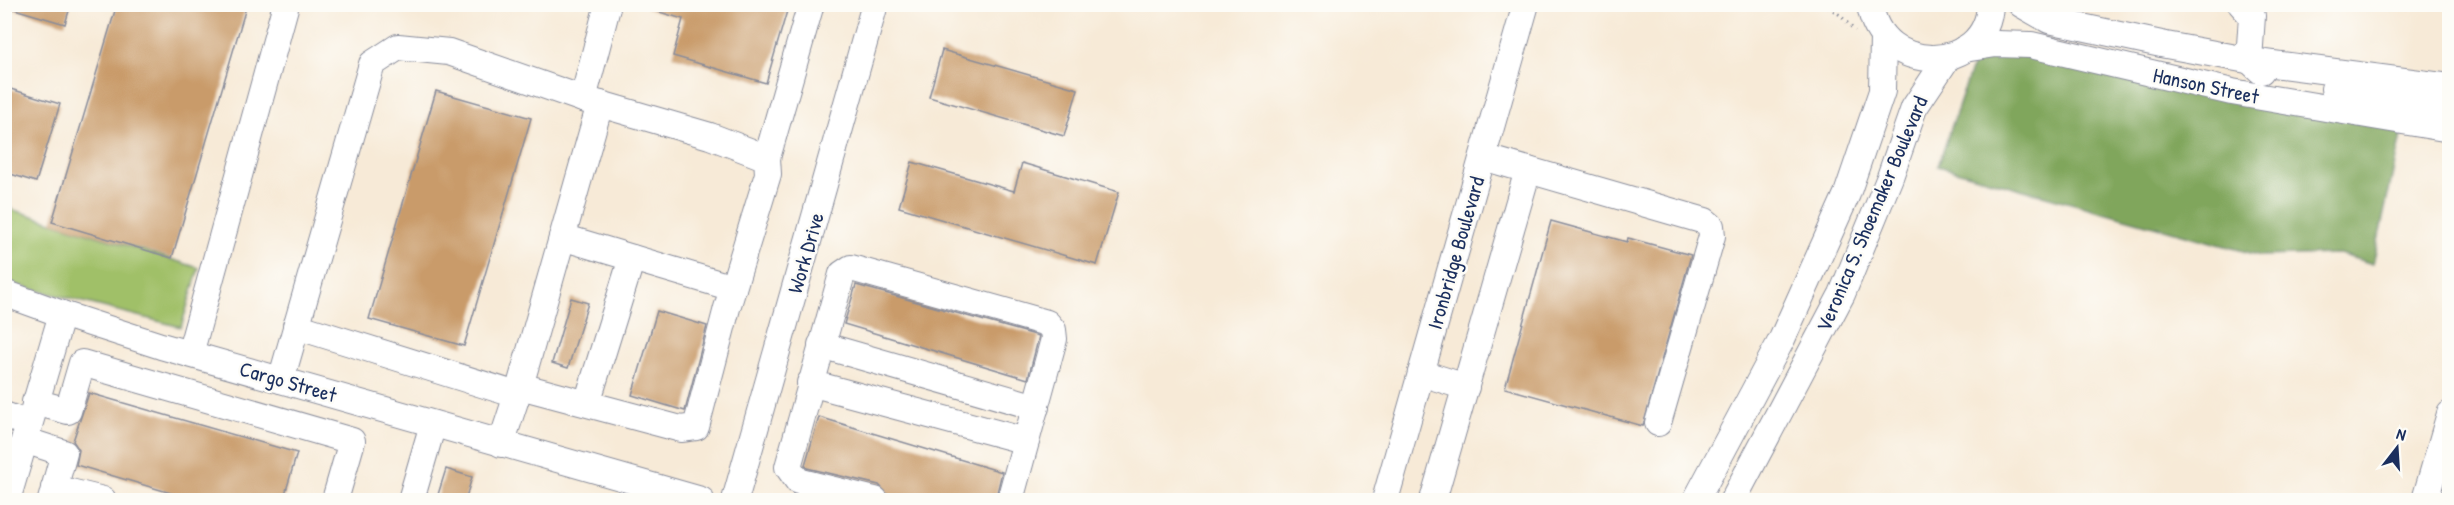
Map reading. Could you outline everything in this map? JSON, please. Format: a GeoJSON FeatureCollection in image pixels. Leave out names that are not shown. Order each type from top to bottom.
{"type":"FeatureCollection","features":[{"type":"Feature","properties":{"kind":"street"},"geometry":{"type":"LineString","coordinates":[[190,354],[286,4]]}},
{"type":"Feature","properties":{"kind":"street"},"geometry":{"type":"LineString","coordinates":[[501,444],[562,237],[591,101],[608,4]]}},
{"type":"Feature","properties":{"kind":"street"},"geometry":{"type":"LineString","coordinates":[[296,326],[518,390],[587,403],[681,429],[696,427],[733,288],[768,174],[767,158],[811,4]]}},
{"type":"Feature","properties":{"kind":"street","name":"Work Drive"},"geometry":{"type":"LineString","coordinates":[[735,501],[875,4]]}},
{"type":"Feature","properties":{"kind":"street","name":"Ironbridge Boulevard"},"geometry":{"type":"LineString","coordinates":[[1384,501],[1526,4]]}},
{"type":"Feature","properties":{"kind":"street"},"geometry":{"type":"LineString","coordinates":[[1956,53],[1976,38],[1984,25],[1990,4]]}},
{"type":"Feature","properties":{"kind":"street","name":"Hanson Street"},"geometry":{"type":"LineString","coordinates":[[2020,4],[2049,20],[2249,60],[2450,87]]}},
{"type":"Feature","properties":{"kind":"street"},"geometry":{"type":"LineString","coordinates":[[2241,4],[2252,16],[2249,60],[2258,70],[2280,78],[2450,106]]}},
{"type":"Feature","properties":{"kind":"street","name":"Hanson Street"},"geometry":{"type":"LineString","coordinates":[[1868,5],[1874,23],[1871,37],[1912,57],[1930,59],[1996,44],[2031,45],[2190,84],[2316,108],[2450,129]]}},
{"type":"Feature","properties":{"kind":"street","name":"Veronica S. Shoemaker Boulevard"},"geometry":{"type":"LineString","coordinates":[[1696,501],[1782,339],[1847,194],[1882,91],[1871,37]]}},
{"type":"Feature","properties":{"kind":"street"},"geometry":{"type":"LineString","coordinates":[[281,380],[372,64],[398,47],[449,52],[591,101],[699,132],[767,158]]}},
{"type":"Feature","properties":{"kind":"street","name":"Veronica S. Shoemaker Boulevard"},"geometry":{"type":"LineString","coordinates":[[1733,501],[1842,294],[1890,177],[1914,108],[1956,53]]}},
{"type":"Feature","properties":{"kind":"street"},"geometry":{"type":"LineString","coordinates":[[1483,157],[1705,221],[1711,226],[1712,236],[1658,423]]}},
{"type":"Feature","properties":{"kind":"street"},"geometry":{"type":"LineString","coordinates":[[1433,501],[1528,170]]}},
{"type":"Feature","properties":{"kind":"street"},"geometry":{"type":"LineString","coordinates":[[562,237],[733,288]]}},
{"type":"Feature","properties":{"kind":"street"},"geometry":{"type":"LineString","coordinates":[[587,403],[632,258]]}},
{"type":"Feature","properties":{"kind":"street"},"geometry":{"type":"LineString","coordinates":[[875,501],[798,481],[792,476],[788,467],[842,274],[851,268],[1047,323],[1053,330],[1054,339],[1010,501]]}},
{"type":"Feature","properties":{"kind":"street","name":"Cargo Street"},"geometry":{"type":"LineString","coordinates":[[4,293],[62,314],[190,354],[701,501]]}},
{"type":"Feature","properties":{"kind":"street"},"geometry":{"type":"LineString","coordinates":[[7,498],[62,314]]}},
{"type":"Feature","properties":{"kind":"street"},"geometry":{"type":"LineString","coordinates":[[101,369],[111,330]]}},
{"type":"Feature","properties":{"kind":"street"},"geometry":{"type":"LineString","coordinates":[[821,345],[1036,407]]}},
{"type":"Feature","properties":{"kind":"street"},"geometry":{"type":"LineString","coordinates":[[776,358],[812,376],[1026,441]]}},
{"type":"Feature","properties":{"kind":"street"},"geometry":{"type":"LineString","coordinates":[[30,422],[68,411],[82,363],[352,441],[335,501]]}},
{"type":"Feature","properties":{"kind":"street"},"geometry":{"type":"LineString","coordinates":[[1421,373],[1466,387]]}},
{"type":"Feature","properties":{"kind":"street"},"geometry":{"type":"LineString","coordinates":[[341,439],[352,400]]}},
{"type":"Feature","properties":{"kind":"street"},"geometry":{"type":"LineString","coordinates":[[2425,501],[2450,414]]}},
{"type":"Feature","properties":{"kind":"street"},"geometry":{"type":"LineString","coordinates":[[4,415],[30,422],[64,453],[53,494],[103,501]]}},
{"type":"Feature","properties":{"kind":"street"},"geometry":{"type":"LineString","coordinates":[[411,501],[434,424]]}},
{"type":"Feature","properties":{"kind":"path"},"geometry":{"type":"LineString","coordinates":[[1823,4],[1871,37]]}},
{"type":"Feature","properties":{"kind":"green space"},"geometry":{"type":"Polygon","coordinates":[[[2010,53],[2402,131],[2373,264],[2339,254],[2261,256],[1938,166],[1975,58],[2010,53]]]}},
{"type":"Feature","properties":{"kind":"green space"},"geometry":{"type":"Polygon","coordinates":[[[4,207],[199,268],[181,327],[5,282],[4,207]]]}},
{"type":"Feature","properties":{"kind":"building"},"geometry":{"type":"Polygon","coordinates":[[[12,4],[71,4],[65,24],[11,8],[12,4]]]}},
{"type":"Feature","properties":{"kind":"building"},"geometry":{"type":"Polygon","coordinates":[[[117,4],[247,4],[172,258],[52,222],[117,4]]]}},
{"type":"Feature","properties":{"kind":"building"},"geometry":{"type":"Polygon","coordinates":[[[646,4],[789,4],[766,83],[673,56],[683,19],[646,8],[646,4]]]}},
{"type":"Feature","properties":{"kind":"building"},"geometry":{"type":"Polygon","coordinates":[[[942,50],[1078,89],[1064,136],[929,97],[942,50]]]}},
{"type":"Feature","properties":{"kind":"building"},"geometry":{"type":"Polygon","coordinates":[[[4,87],[60,104],[36,182],[4,172],[4,87]]]}},
{"type":"Feature","properties":{"kind":"building"},"geometry":{"type":"Polygon","coordinates":[[[436,91],[531,118],[464,346],[369,319],[436,91]]]}},
{"type":"Feature","properties":{"kind":"building"},"geometry":{"type":"Polygon","coordinates":[[[912,162],[1014,191],[1022,163],[1119,192],[1097,265],[899,207],[912,162]]]}},
{"type":"Feature","properties":{"kind":"building"},"geometry":{"type":"Polygon","coordinates":[[[1551,221],[1627,242],[1628,238],[1691,255],[1643,426],[1505,388],[1551,221]]]}},
{"type":"Feature","properties":{"kind":"building"},"geometry":{"type":"Polygon","coordinates":[[[856,285],[1039,336],[1028,379],[844,324],[856,285]]]}},
{"type":"Feature","properties":{"kind":"building"},"geometry":{"type":"Polygon","coordinates":[[[571,298],[588,303],[568,368],[552,363],[571,298]]]}},
{"type":"Feature","properties":{"kind":"building"},"geometry":{"type":"Polygon","coordinates":[[[657,311],[707,326],[685,411],[632,395],[657,311]]]}},
{"type":"Feature","properties":{"kind":"building"},"geometry":{"type":"Polygon","coordinates":[[[89,393],[297,453],[283,501],[198,501],[76,465],[79,450],[73,441],[89,393]]]}},
{"type":"Feature","properties":{"kind":"building"},"geometry":{"type":"Polygon","coordinates":[[[819,417],[1002,472],[995,501],[906,501],[889,496],[879,485],[807,468],[805,465],[819,417]]]}},
{"type":"Feature","properties":{"kind":"building"},"geometry":{"type":"Polygon","coordinates":[[[446,469],[472,477],[465,501],[436,501],[446,469]]]}}]}
